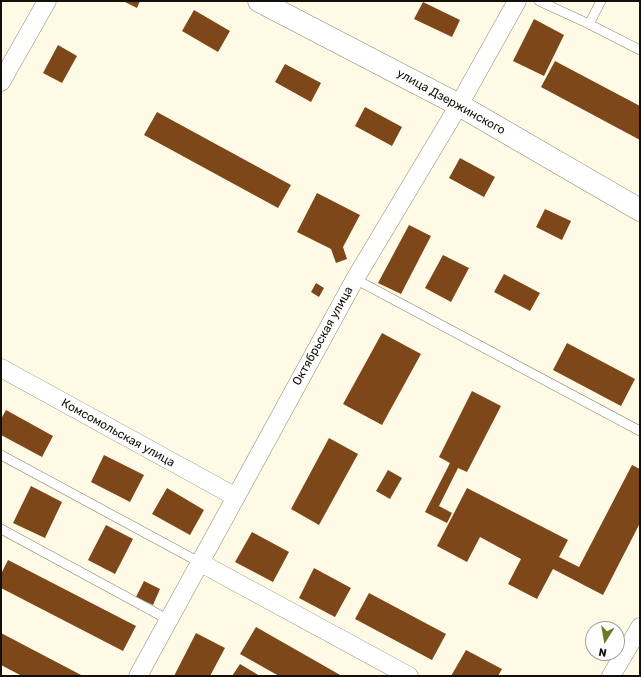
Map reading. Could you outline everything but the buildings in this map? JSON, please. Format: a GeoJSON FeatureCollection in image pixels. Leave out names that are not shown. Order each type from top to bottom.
{"type":"FeatureCollection","features":[{"type":"Feature","properties":{"kind":"street"},"geometry":{"type":"LineString","coordinates":[[1,82],[47,1]]}},
{"type":"Feature","properties":{"kind":"street","name":"Октябрьская улица"},"geometry":{"type":"LineString","coordinates":[[138,676],[355,279],[459,105],[517,1]]}},
{"type":"Feature","properties":{"kind":"street","name":"улица Дзержинского"},"geometry":{"type":"LineString","coordinates":[[266,3],[459,105],[639,207]]}},
{"type":"Feature","properties":{"kind":"street","name":"Комсомольская улица"},"geometry":{"type":"LineString","coordinates":[[1,368],[236,497]]}},
{"type":"Feature","properties":{"kind":"street"},"geometry":{"type":"LineString","coordinates":[[200,562],[409,676]]}},
{"type":"Feature","properties":{"kind":"street"},"geometry":{"type":"LineString","coordinates":[[611,676],[639,632]]}},
{"type":"Feature","properties":{"kind":"lane"},"geometry":{"type":"LineString","coordinates":[[539,1],[640,50]]}},
{"type":"Feature","properties":{"kind":"lane"},"geometry":{"type":"LineString","coordinates":[[589,24],[601,1]]}},
{"type":"Feature","properties":{"kind":"lane"},"geometry":{"type":"LineString","coordinates":[[355,279],[640,431]]}},
{"type":"Feature","properties":{"kind":"lane"},"geometry":{"type":"LineString","coordinates":[[1,455],[200,562]]}},
{"type":"Feature","properties":{"kind":"lane"},"geometry":{"type":"LineString","coordinates":[[1,529],[169,620]]}}]}
